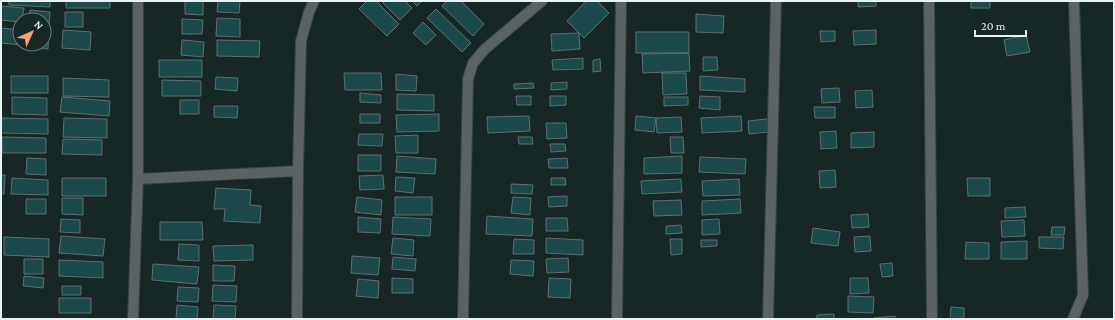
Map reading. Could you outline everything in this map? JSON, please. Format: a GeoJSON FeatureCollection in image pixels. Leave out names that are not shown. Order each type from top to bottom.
{"type":"FeatureCollection","features":[{"type":"Feature","properties":{"kind":"street"},"geometry":{"type":"LineString","coordinates":[[134,319],[138,179],[138,1]]}},
{"type":"Feature","properties":{"kind":"street"},"geometry":{"type":"LineString","coordinates":[[298,319],[298,171],[301,41],[309,12],[314,1]]}},
{"type":"Feature","properties":{"kind":"street"},"geometry":{"type":"LineString","coordinates":[[463,319],[468,79],[473,63],[485,49],[542,1]]}},
{"type":"Feature","properties":{"kind":"street"},"geometry":{"type":"LineString","coordinates":[[617,319],[621,1]]}},
{"type":"Feature","properties":{"kind":"street"},"geometry":{"type":"LineString","coordinates":[[768,319],[776,1]]}},
{"type":"Feature","properties":{"kind":"street"},"geometry":{"type":"LineString","coordinates":[[929,1],[932,319]]}},
{"type":"Feature","properties":{"kind":"street"},"geometry":{"type":"LineString","coordinates":[[1073,319],[1083,295],[1074,1]]}},
{"type":"Feature","properties":{"kind":"street"},"geometry":{"type":"LineString","coordinates":[[138,179],[298,171]]}},
{"type":"Feature","properties":{"kind":"building"},"geometry":{"type":"Polygon","coordinates":[[[9,1],[50,1],[50,7],[9,5],[9,1]]]}},
{"type":"Feature","properties":{"kind":"building"},"geometry":{"type":"Polygon","coordinates":[[[66,1],[110,1],[110,8],[66,8],[66,1]]]}},
{"type":"Feature","properties":{"kind":"building"},"geometry":{"type":"Polygon","coordinates":[[[185,1],[203,1],[203,15],[185,14],[185,1]]]}},
{"type":"Feature","properties":{"kind":"building"},"geometry":{"type":"Polygon","coordinates":[[[218,1],[240,1],[239,13],[217,12],[218,1]]]}},
{"type":"Feature","properties":{"kind":"building"},"geometry":{"type":"Polygon","coordinates":[[[367,1],[376,1],[399,24],[387,36],[359,9],[367,1]]]}},
{"type":"Feature","properties":{"kind":"building"},"geometry":{"type":"Polygon","coordinates":[[[385,1],[405,1],[412,8],[400,20],[383,3],[385,1]]]}},
{"type":"Feature","properties":{"kind":"building"},"geometry":{"type":"Polygon","coordinates":[[[412,1],[422,1],[417,6],[412,1]]]}},
{"type":"Feature","properties":{"kind":"building"},"geometry":{"type":"Polygon","coordinates":[[[447,1],[461,1],[484,24],[473,36],[442,6],[447,1]]]}},
{"type":"Feature","properties":{"kind":"building"},"geometry":{"type":"Polygon","coordinates":[[[586,1],[597,1],[609,13],[584,38],[567,21],[586,1]]]}},
{"type":"Feature","properties":{"kind":"building"},"geometry":{"type":"Polygon","coordinates":[[[858,1],[876,1],[876,6],[858,7],[858,1]]]}},
{"type":"Feature","properties":{"kind":"building"},"geometry":{"type":"Polygon","coordinates":[[[971,1],[990,1],[990,8],[971,8],[971,1]]]}},
{"type":"Feature","properties":{"kind":"building"},"geometry":{"type":"Polygon","coordinates":[[[1,6],[24,8],[23,12],[12,12],[12,21],[1,20],[1,6]]]}},
{"type":"Feature","properties":{"kind":"building"},"geometry":{"type":"Polygon","coordinates":[[[436,9],[471,43],[462,52],[427,18],[436,9]]]}},
{"type":"Feature","properties":{"kind":"building"},"geometry":{"type":"Polygon","coordinates":[[[30,10],[50,12],[30,12],[30,10]]]}},
{"type":"Feature","properties":{"kind":"building"},"geometry":{"type":"Polygon","coordinates":[[[65,12],[83,12],[83,27],[65,27],[65,12]]]}},
{"type":"Feature","properties":{"kind":"building"},"geometry":{"type":"Polygon","coordinates":[[[696,14],[724,16],[723,33],[696,32],[696,14]]]}},
{"type":"Feature","properties":{"kind":"building"},"geometry":{"type":"Polygon","coordinates":[[[217,18],[240,19],[240,37],[216,36],[217,18]]]}},
{"type":"Feature","properties":{"kind":"building"},"geometry":{"type":"Polygon","coordinates":[[[182,19],[203,20],[202,34],[182,34],[182,19]]]}},
{"type":"Feature","properties":{"kind":"building"},"geometry":{"type":"Polygon","coordinates":[[[423,22],[436,35],[426,45],[413,33],[423,22]]]}},
{"type":"Feature","properties":{"kind":"building"},"geometry":{"type":"Polygon","coordinates":[[[1,28],[12,29],[12,44],[1,43],[1,28]]]}},
{"type":"Feature","properties":{"kind":"building"},"geometry":{"type":"Polygon","coordinates":[[[63,30],[91,32],[90,50],[62,48],[63,30]]]}},
{"type":"Feature","properties":{"kind":"building"},"geometry":{"type":"Polygon","coordinates":[[[876,30],[876,44],[854,45],[853,31],[876,30]]]}},
{"type":"Feature","properties":{"kind":"building"},"geometry":{"type":"Polygon","coordinates":[[[820,31],[835,31],[835,41],[821,42],[820,31]]]}},
{"type":"Feature","properties":{"kind":"building"},"geometry":{"type":"Polygon","coordinates":[[[636,32],[689,32],[689,53],[636,53],[636,32]]]}},
{"type":"Feature","properties":{"kind":"building"},"geometry":{"type":"Polygon","coordinates":[[[579,33],[580,49],[552,51],[551,34],[579,33]]]}},
{"type":"Feature","properties":{"kind":"building"},"geometry":{"type":"Polygon","coordinates":[[[1026,35],[1030,52],[1007,56],[1004,40],[1026,35]]]}},
{"type":"Feature","properties":{"kind":"building"},"geometry":{"type":"Polygon","coordinates":[[[182,40],[204,42],[203,57],[181,55],[182,40]]]}},
{"type":"Feature","properties":{"kind":"building"},"geometry":{"type":"Polygon","coordinates":[[[217,40],[260,41],[259,57],[217,56],[217,40]]]}},
{"type":"Feature","properties":{"kind":"building"},"geometry":{"type":"Polygon","coordinates":[[[689,53],[690,71],[643,73],[642,54],[689,53]]]}},
{"type":"Feature","properties":{"kind":"building"},"geometry":{"type":"Polygon","coordinates":[[[703,57],[717,57],[718,70],[703,71],[703,57]]]}},
{"type":"Feature","properties":{"kind":"building"},"geometry":{"type":"Polygon","coordinates":[[[583,58],[583,69],[553,70],[552,60],[583,58]]]}},
{"type":"Feature","properties":{"kind":"building"},"geometry":{"type":"Polygon","coordinates":[[[600,59],[601,71],[593,72],[593,60],[600,59]]]}},
{"type":"Feature","properties":{"kind":"building"},"geometry":{"type":"Polygon","coordinates":[[[159,60],[202,60],[202,77],[159,77],[159,60]]]}},
{"type":"Feature","properties":{"kind":"building"},"geometry":{"type":"Polygon","coordinates":[[[344,73],[381,73],[382,90],[345,90],[344,73]]]}},
{"type":"Feature","properties":{"kind":"building"},"geometry":{"type":"Polygon","coordinates":[[[662,73],[686,73],[687,94],[663,95],[662,73]]]}},
{"type":"Feature","properties":{"kind":"building"},"geometry":{"type":"Polygon","coordinates":[[[396,74],[417,76],[416,91],[396,90],[396,74]]]}},
{"type":"Feature","properties":{"kind":"building"},"geometry":{"type":"Polygon","coordinates":[[[11,76],[48,76],[48,93],[11,93],[11,76]]]}},
{"type":"Feature","properties":{"kind":"building"},"geometry":{"type":"Polygon","coordinates":[[[700,76],[745,79],[745,92],[700,90],[700,76]]]}},
{"type":"Feature","properties":{"kind":"building"},"geometry":{"type":"Polygon","coordinates":[[[216,77],[238,78],[237,91],[215,89],[216,77]]]}},
{"type":"Feature","properties":{"kind":"building"},"geometry":{"type":"Polygon","coordinates":[[[63,78],[109,80],[109,97],[63,96],[63,78]]]}},
{"type":"Feature","properties":{"kind":"building"},"geometry":{"type":"Polygon","coordinates":[[[162,80],[201,81],[201,96],[162,96],[162,80]]]}},
{"type":"Feature","properties":{"kind":"building"},"geometry":{"type":"Polygon","coordinates":[[[567,82],[567,89],[551,90],[551,83],[567,82]]]}},
{"type":"Feature","properties":{"kind":"building"},"geometry":{"type":"Polygon","coordinates":[[[533,83],[534,88],[514,89],[514,84],[533,83]]]}},
{"type":"Feature","properties":{"kind":"building"},"geometry":{"type":"Polygon","coordinates":[[[839,88],[840,102],[822,103],[821,89],[839,88]]]}},
{"type":"Feature","properties":{"kind":"building"},"geometry":{"type":"Polygon","coordinates":[[[872,90],[873,107],[856,108],[855,91],[872,90]]]}},
{"type":"Feature","properties":{"kind":"building"},"geometry":{"type":"Polygon","coordinates":[[[360,93],[381,95],[381,103],[360,102],[360,93]]]}},
{"type":"Feature","properties":{"kind":"building"},"geometry":{"type":"Polygon","coordinates":[[[397,94],[434,95],[434,111],[397,110],[397,94]]]}},
{"type":"Feature","properties":{"kind":"building"},"geometry":{"type":"Polygon","coordinates":[[[516,96],[531,96],[531,105],[517,105],[516,96]]]}},
{"type":"Feature","properties":{"kind":"building"},"geometry":{"type":"Polygon","coordinates":[[[550,96],[566,96],[566,105],[550,106],[550,96]]]}},
{"type":"Feature","properties":{"kind":"building"},"geometry":{"type":"Polygon","coordinates":[[[700,96],[720,97],[720,110],[699,108],[700,96]]]}},
{"type":"Feature","properties":{"kind":"building"},"geometry":{"type":"Polygon","coordinates":[[[12,97],[47,98],[47,115],[12,114],[12,97]]]}},
{"type":"Feature","properties":{"kind":"building"},"geometry":{"type":"Polygon","coordinates":[[[62,97],[110,101],[109,116],[60,112],[62,97]]]}},
{"type":"Feature","properties":{"kind":"building"},"geometry":{"type":"Polygon","coordinates":[[[664,97],[688,97],[688,105],[664,106],[664,97]]]}},
{"type":"Feature","properties":{"kind":"building"},"geometry":{"type":"Polygon","coordinates":[[[180,100],[199,100],[199,114],[180,114],[180,100]]]}},
{"type":"Feature","properties":{"kind":"building"},"geometry":{"type":"Polygon","coordinates":[[[214,106],[238,106],[237,118],[214,117],[214,106]]]}},
{"type":"Feature","properties":{"kind":"building"},"geometry":{"type":"Polygon","coordinates":[[[814,107],[835,107],[835,118],[815,118],[814,107]]]}},
{"type":"Feature","properties":{"kind":"building"},"geometry":{"type":"Polygon","coordinates":[[[360,114],[380,114],[380,123],[360,123],[360,114]]]}},
{"type":"Feature","properties":{"kind":"building"},"geometry":{"type":"Polygon","coordinates":[[[439,114],[439,131],[397,132],[396,115],[439,114]]]}},
{"type":"Feature","properties":{"kind":"building"},"geometry":{"type":"Polygon","coordinates":[[[529,116],[530,131],[488,133],[487,117],[529,116]]]}},
{"type":"Feature","properties":{"kind":"building"},"geometry":{"type":"Polygon","coordinates":[[[636,116],[656,118],[654,132],[635,130],[636,116]]]}},
{"type":"Feature","properties":{"kind":"building"},"geometry":{"type":"Polygon","coordinates":[[[741,116],[742,131],[702,133],[701,118],[741,116]]]}},
{"type":"Feature","properties":{"kind":"building"},"geometry":{"type":"Polygon","coordinates":[[[681,117],[682,132],[657,133],[656,118],[681,117]]]}},
{"type":"Feature","properties":{"kind":"building"},"geometry":{"type":"Polygon","coordinates":[[[2,118],[48,119],[48,134],[1,133],[2,118]]]}},
{"type":"Feature","properties":{"kind":"building"},"geometry":{"type":"Polygon","coordinates":[[[64,118],[107,119],[107,138],[63,137],[64,118]]]}},
{"type":"Feature","properties":{"kind":"building"},"geometry":{"type":"Polygon","coordinates":[[[767,119],[768,132],[749,134],[748,121],[767,119]]]}},
{"type":"Feature","properties":{"kind":"building"},"geometry":{"type":"Polygon","coordinates":[[[546,123],[566,123],[567,138],[547,139],[546,123]]]}},
{"type":"Feature","properties":{"kind":"building"},"geometry":{"type":"Polygon","coordinates":[[[836,131],[837,148],[821,149],[820,132],[836,131]]]}},
{"type":"Feature","properties":{"kind":"building"},"geometry":{"type":"Polygon","coordinates":[[[874,132],[874,147],[851,148],[851,133],[874,132]]]}},
{"type":"Feature","properties":{"kind":"building"},"geometry":{"type":"Polygon","coordinates":[[[359,134],[383,134],[382,146],[358,145],[359,134]]]}},
{"type":"Feature","properties":{"kind":"building"},"geometry":{"type":"Polygon","coordinates":[[[418,135],[418,153],[396,153],[395,136],[418,135]]]}},
{"type":"Feature","properties":{"kind":"building"},"geometry":{"type":"Polygon","coordinates":[[[2,137],[46,138],[46,153],[2,153],[2,137]]]}},
{"type":"Feature","properties":{"kind":"building"},"geometry":{"type":"Polygon","coordinates":[[[518,137],[532,137],[533,144],[519,144],[518,137]]]}},
{"type":"Feature","properties":{"kind":"building"},"geometry":{"type":"Polygon","coordinates":[[[670,137],[683,137],[684,153],[671,153],[670,137]]]}},
{"type":"Feature","properties":{"kind":"building"},"geometry":{"type":"Polygon","coordinates":[[[63,139],[102,140],[102,155],[62,154],[63,139]]]}},
{"type":"Feature","properties":{"kind":"building"},"geometry":{"type":"Polygon","coordinates":[[[550,144],[565,144],[566,151],[551,152],[550,144]]]}},
{"type":"Feature","properties":{"kind":"building"},"geometry":{"type":"Polygon","coordinates":[[[358,155],[381,155],[381,171],[358,171],[358,155]]]}},
{"type":"Feature","properties":{"kind":"building"},"geometry":{"type":"Polygon","coordinates":[[[397,156],[436,159],[435,174],[396,172],[397,156]]]}},
{"type":"Feature","properties":{"kind":"building"},"geometry":{"type":"Polygon","coordinates":[[[682,156],[682,173],[644,174],[644,158],[682,156]]]}},
{"type":"Feature","properties":{"kind":"building"},"geometry":{"type":"Polygon","coordinates":[[[700,157],[746,159],[745,174],[699,172],[700,157]]]}},
{"type":"Feature","properties":{"kind":"building"},"geometry":{"type":"Polygon","coordinates":[[[27,158],[46,159],[46,175],[26,174],[27,158]]]}},
{"type":"Feature","properties":{"kind":"building"},"geometry":{"type":"Polygon","coordinates":[[[567,158],[568,168],[549,168],[548,159],[567,158]]]}},
{"type":"Feature","properties":{"kind":"building"},"geometry":{"type":"Polygon","coordinates":[[[835,170],[836,187],[820,188],[819,171],[835,170]]]}},
{"type":"Feature","properties":{"kind":"building"},"geometry":{"type":"Polygon","coordinates":[[[1,175],[5,175],[4,194],[1,194],[1,175]]]}},
{"type":"Feature","properties":{"kind":"building"},"geometry":{"type":"Polygon","coordinates":[[[383,175],[384,189],[360,190],[359,176],[383,175]]]}},
{"type":"Feature","properties":{"kind":"building"},"geometry":{"type":"Polygon","coordinates":[[[396,177],[415,178],[413,193],[395,191],[396,177]]]}},
{"type":"Feature","properties":{"kind":"building"},"geometry":{"type":"Polygon","coordinates":[[[12,178],[48,180],[48,195],[11,194],[12,178]]]}},
{"type":"Feature","properties":{"kind":"building"},"geometry":{"type":"Polygon","coordinates":[[[62,178],[106,178],[106,196],[62,196],[62,178]]]}},
{"type":"Feature","properties":{"kind":"building"},"geometry":{"type":"Polygon","coordinates":[[[551,178],[565,178],[566,185],[551,185],[551,178]]]}},
{"type":"Feature","properties":{"kind":"building"},"geometry":{"type":"Polygon","coordinates":[[[967,178],[990,178],[990,196],[968,196],[967,178]]]}},
{"type":"Feature","properties":{"kind":"building"},"geometry":{"type":"Polygon","coordinates":[[[681,179],[682,192],[642,194],[641,181],[681,179]]]}},
{"type":"Feature","properties":{"kind":"building"},"geometry":{"type":"Polygon","coordinates":[[[739,179],[740,195],[703,196],[702,181],[739,179]]]}},
{"type":"Feature","properties":{"kind":"building"},"geometry":{"type":"Polygon","coordinates":[[[511,184],[533,185],[532,194],[511,193],[511,184]]]}},
{"type":"Feature","properties":{"kind":"building"},"geometry":{"type":"Polygon","coordinates":[[[216,188],[251,190],[250,205],[261,206],[260,223],[224,221],[225,209],[214,209],[216,188]]]}},
{"type":"Feature","properties":{"kind":"building"},"geometry":{"type":"Polygon","coordinates":[[[567,196],[567,206],[549,207],[548,197],[567,196]]]}},
{"type":"Feature","properties":{"kind":"building"},"geometry":{"type":"Polygon","coordinates":[[[357,197],[382,200],[381,215],[355,212],[357,197]]]}},
{"type":"Feature","properties":{"kind":"building"},"geometry":{"type":"Polygon","coordinates":[[[395,197],[432,197],[432,215],[395,215],[395,197]]]}},
{"type":"Feature","properties":{"kind":"building"},"geometry":{"type":"Polygon","coordinates":[[[513,197],[531,198],[530,215],[511,213],[513,197]]]}},
{"type":"Feature","properties":{"kind":"building"},"geometry":{"type":"Polygon","coordinates":[[[62,198],[83,198],[83,215],[62,214],[62,198]]]}},
{"type":"Feature","properties":{"kind":"building"},"geometry":{"type":"Polygon","coordinates":[[[26,199],[46,199],[46,214],[26,214],[26,199]]]}},
{"type":"Feature","properties":{"kind":"building"},"geometry":{"type":"Polygon","coordinates":[[[740,199],[741,213],[702,215],[702,201],[740,199]]]}},
{"type":"Feature","properties":{"kind":"building"},"geometry":{"type":"Polygon","coordinates":[[[681,200],[682,215],[654,216],[653,201],[681,200]]]}},
{"type":"Feature","properties":{"kind":"building"},"geometry":{"type":"Polygon","coordinates":[[[1025,207],[1026,217],[1005,218],[1005,208],[1025,207]]]}},
{"type":"Feature","properties":{"kind":"building"},"geometry":{"type":"Polygon","coordinates":[[[868,214],[869,227],[852,228],[851,215],[868,214]]]}},
{"type":"Feature","properties":{"kind":"building"},"geometry":{"type":"Polygon","coordinates":[[[487,216],[533,219],[532,236],[486,234],[487,216]]]}},
{"type":"Feature","properties":{"kind":"building"},"geometry":{"type":"Polygon","coordinates":[[[358,217],[381,219],[380,233],[358,232],[358,217]]]}},
{"type":"Feature","properties":{"kind":"building"},"geometry":{"type":"Polygon","coordinates":[[[393,217],[431,219],[430,236],[392,234],[393,217]]]}},
{"type":"Feature","properties":{"kind":"building"},"geometry":{"type":"Polygon","coordinates":[[[546,218],[567,218],[568,231],[546,231],[546,218]]]}},
{"type":"Feature","properties":{"kind":"building"},"geometry":{"type":"Polygon","coordinates":[[[61,219],[80,220],[80,233],[60,232],[61,219]]]}},
{"type":"Feature","properties":{"kind":"building"},"geometry":{"type":"Polygon","coordinates":[[[719,219],[720,234],[702,235],[702,220],[719,219]]]}},
{"type":"Feature","properties":{"kind":"building"},"geometry":{"type":"Polygon","coordinates":[[[1024,220],[1025,236],[1002,237],[1001,221],[1024,220]]]}},
{"type":"Feature","properties":{"kind":"building"},"geometry":{"type":"Polygon","coordinates":[[[160,222],[202,222],[203,240],[160,240],[160,222]]]}},
{"type":"Feature","properties":{"kind":"building"},"geometry":{"type":"Polygon","coordinates":[[[681,225],[682,233],[666,234],[666,226],[681,225]]]}},
{"type":"Feature","properties":{"kind":"building"},"geometry":{"type":"Polygon","coordinates":[[[1052,227],[1065,227],[1064,235],[1051,235],[1052,227]]]}},
{"type":"Feature","properties":{"kind":"building"},"geometry":{"type":"Polygon","coordinates":[[[813,228],[840,232],[838,246],[811,243],[813,228]]]}},
{"type":"Feature","properties":{"kind":"building"},"geometry":{"type":"Polygon","coordinates":[[[61,236],[105,239],[103,256],[59,253],[61,236]]]}},
{"type":"Feature","properties":{"kind":"building"},"geometry":{"type":"Polygon","coordinates":[[[870,236],[871,251],[855,252],[854,237],[870,236]]]}},
{"type":"Feature","properties":{"kind":"building"},"geometry":{"type":"Polygon","coordinates":[[[4,237],[49,239],[49,257],[4,255],[4,237]]]}},
{"type":"Feature","properties":{"kind":"building"},"geometry":{"type":"Polygon","coordinates":[[[1039,237],[1064,237],[1063,249],[1039,248],[1039,237]]]}},
{"type":"Feature","properties":{"kind":"building"},"geometry":{"type":"Polygon","coordinates":[[[393,238],[414,240],[413,256],[391,254],[393,238]]]}},
{"type":"Feature","properties":{"kind":"building"},"geometry":{"type":"Polygon","coordinates":[[[546,238],[583,240],[583,255],[546,253],[546,238]]]}},
{"type":"Feature","properties":{"kind":"building"},"geometry":{"type":"Polygon","coordinates":[[[514,239],[534,240],[534,254],[513,254],[514,239]]]}},
{"type":"Feature","properties":{"kind":"building"},"geometry":{"type":"Polygon","coordinates":[[[670,239],[682,239],[682,254],[671,255],[670,239]]]}},
{"type":"Feature","properties":{"kind":"building"},"geometry":{"type":"Polygon","coordinates":[[[701,240],[717,240],[717,246],[701,247],[701,240]]]}},
{"type":"Feature","properties":{"kind":"building"},"geometry":{"type":"Polygon","coordinates":[[[1027,241],[1027,259],[1001,259],[1001,242],[1027,241]]]}},
{"type":"Feature","properties":{"kind":"building"},"geometry":{"type":"Polygon","coordinates":[[[966,242],[989,243],[989,259],[965,259],[966,242]]]}},
{"type":"Feature","properties":{"kind":"building"},"geometry":{"type":"Polygon","coordinates":[[[179,244],[199,245],[199,261],[178,260],[179,244]]]}},
{"type":"Feature","properties":{"kind":"building"},"geometry":{"type":"Polygon","coordinates":[[[253,245],[253,260],[214,261],[213,246],[253,245]]]}},
{"type":"Feature","properties":{"kind":"building"},"geometry":{"type":"Polygon","coordinates":[[[352,256],[380,258],[378,275],[351,273],[352,256]]]}},
{"type":"Feature","properties":{"kind":"building"},"geometry":{"type":"Polygon","coordinates":[[[393,257],[416,259],[415,271],[392,269],[393,257]]]}},
{"type":"Feature","properties":{"kind":"building"},"geometry":{"type":"Polygon","coordinates":[[[568,258],[569,272],[547,273],[546,259],[568,258]]]}},
{"type":"Feature","properties":{"kind":"building"},"geometry":{"type":"Polygon","coordinates":[[[24,259],[43,259],[43,274],[24,274],[24,259]]]}},
{"type":"Feature","properties":{"kind":"building"},"geometry":{"type":"Polygon","coordinates":[[[59,260],[103,262],[103,278],[59,276],[59,260]]]}},
{"type":"Feature","properties":{"kind":"building"},"geometry":{"type":"Polygon","coordinates":[[[511,260],[534,261],[533,276],[510,274],[511,260]]]}},
{"type":"Feature","properties":{"kind":"building"},"geometry":{"type":"Polygon","coordinates":[[[892,263],[893,276],[882,277],[880,264],[892,263]]]}},
{"type":"Feature","properties":{"kind":"building"},"geometry":{"type":"Polygon","coordinates":[[[153,264],[199,267],[197,284],[152,280],[153,264]]]}},
{"type":"Feature","properties":{"kind":"building"},"geometry":{"type":"Polygon","coordinates":[[[213,265],[235,266],[234,281],[213,281],[213,265]]]}},
{"type":"Feature","properties":{"kind":"building"},"geometry":{"type":"Polygon","coordinates":[[[24,276],[44,278],[43,288],[23,286],[24,276]]]}},
{"type":"Feature","properties":{"kind":"building"},"geometry":{"type":"Polygon","coordinates":[[[392,278],[413,279],[413,293],[392,293],[392,278]]]}},
{"type":"Feature","properties":{"kind":"building"},"geometry":{"type":"Polygon","coordinates":[[[549,278],[571,279],[570,298],[548,297],[549,278]]]}},
{"type":"Feature","properties":{"kind":"building"},"geometry":{"type":"Polygon","coordinates":[[[850,278],[868,278],[869,293],[850,294],[850,278]]]}},
{"type":"Feature","properties":{"kind":"building"},"geometry":{"type":"Polygon","coordinates":[[[358,279],[379,281],[378,298],[356,296],[358,279]]]}},
{"type":"Feature","properties":{"kind":"building"},"geometry":{"type":"Polygon","coordinates":[[[213,285],[237,286],[236,302],[212,301],[213,285]]]}},
{"type":"Feature","properties":{"kind":"building"},"geometry":{"type":"Polygon","coordinates":[[[62,286],[81,286],[81,295],[62,295],[62,286]]]}},
{"type":"Feature","properties":{"kind":"building"},"geometry":{"type":"Polygon","coordinates":[[[178,287],[199,288],[198,302],[177,301],[178,287]]]}},
{"type":"Feature","properties":{"kind":"building"},"geometry":{"type":"Polygon","coordinates":[[[848,296],[874,297],[873,313],[848,312],[848,296]]]}},
{"type":"Feature","properties":{"kind":"building"},"geometry":{"type":"Polygon","coordinates":[[[59,298],[91,298],[91,313],[59,313],[59,298]]]}},
{"type":"Feature","properties":{"kind":"building"},"geometry":{"type":"Polygon","coordinates":[[[177,305],[198,307],[197,319],[176,319],[177,305]]]}},
{"type":"Feature","properties":{"kind":"building"},"geometry":{"type":"Polygon","coordinates":[[[214,305],[236,306],[235,319],[213,319],[214,305]]]}},
{"type":"Feature","properties":{"kind":"building"},"geometry":{"type":"Polygon","coordinates":[[[951,307],[964,308],[964,319],[950,319],[951,307]]]}},
{"type":"Feature","properties":{"kind":"building"},"geometry":{"type":"Polygon","coordinates":[[[834,314],[834,319],[817,319],[817,315],[834,314]]]}},
{"type":"Feature","properties":{"kind":"building"},"geometry":{"type":"Polygon","coordinates":[[[895,316],[895,319],[873,319],[873,318],[895,316]]]}}]}
